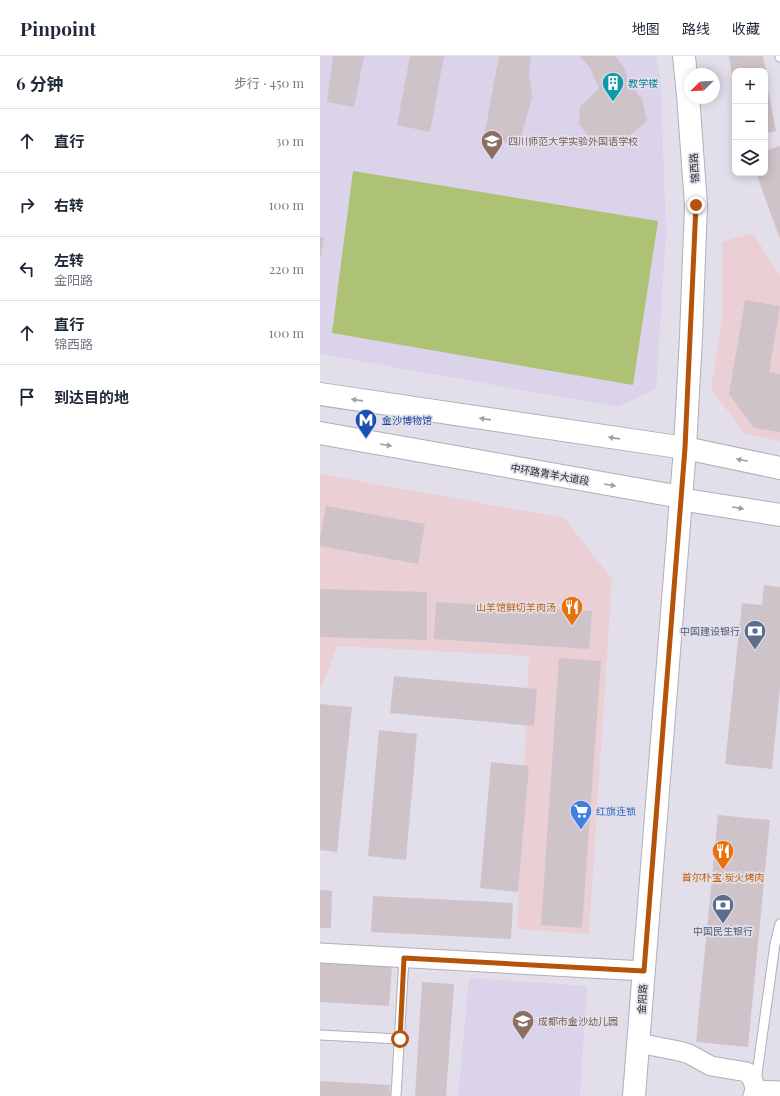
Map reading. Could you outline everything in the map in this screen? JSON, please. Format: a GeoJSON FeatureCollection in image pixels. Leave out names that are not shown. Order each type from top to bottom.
{"type":"FeatureCollection","features":[{"type":"Feature","properties":{"kind":"street","name":"锦西路"},"geometry":{"type":"LineString","coordinates":[[684,56],[696,205],[685,448]]}},
{"type":"Feature","properties":{"kind":"street"},"geometry":{"type":"LineString","coordinates":[[320,394],[685,448],[780,468]]}},
{"type":"Feature","properties":{"kind":"street","name":"中环路青羊大道段"},"geometry":{"type":"LineString","coordinates":[[320,433],[681,497],[686,500],[780,515]]}},
{"type":"Feature","properties":{"kind":"street","name":"金阳路"},"geometry":{"type":"LineString","coordinates":[[634,1096],[685,448]]}},
{"type":"Feature","properties":{"kind":"street"},"geometry":{"type":"LineString","coordinates":[[320,953],[644,971]]}},
{"type":"Feature","properties":{"kind":"street"},"geometry":{"type":"LineString","coordinates":[[638,1043],[689,1054],[711,1066],[746,1072],[753,1080],[754,1093],[780,1090]]}},
{"type":"Feature","properties":{"kind":"lane"},"geometry":{"type":"LineString","coordinates":[[754,1093],[780,924]]}},
{"type":"Feature","properties":{"kind":"lane"},"geometry":{"type":"LineString","coordinates":[[396,1096],[404,958]]}},
{"type":"Feature","properties":{"kind":"lane"},"geometry":{"type":"LineString","coordinates":[[320,1036],[400,1039]]}},
{"type":"Feature","properties":{"kind":"shaded area","name":"四川师范大学实验外国语学校"},"geometry":{"type":"Polygon","coordinates":[[[320,56],[656,56],[661,89],[666,232],[656,389],[618,407],[320,354],[320,56]]]}},
{"type":"Feature","properties":{"kind":"shaded area"},"geometry":{"type":"Polygon","coordinates":[[[753,233],[780,276],[780,441],[745,434],[711,389],[722,319],[722,242],[753,233]]]}},
{"type":"Feature","properties":{"kind":"shaded area"},"geometry":{"type":"Polygon","coordinates":[[[320,474],[564,518],[612,579],[589,934],[517,929],[529,656],[337,646],[322,687],[320,687],[320,474]]]}},
{"type":"Feature","properties":{"kind":"shaded area","name":"成都市金沙幼儿园"},"geometry":{"type":"Polygon","coordinates":[[[469,978],[587,986],[580,1096],[458,1096],[469,978]]]}},
{"type":"Feature","properties":{"kind":"green space"},"geometry":{"type":"Polygon","coordinates":[[[353,171],[658,221],[633,385],[332,333],[353,171]]]}},
{"type":"Feature","properties":{"kind":"building"},"geometry":{"type":"Polygon","coordinates":[[[333,56],[364,56],[354,107],[327,102],[333,56]]]}},
{"type":"Feature","properties":{"kind":"building"},"geometry":{"type":"Polygon","coordinates":[[[410,56],[444,56],[430,132],[397,125],[410,56]]]}},
{"type":"Feature","properties":{"kind":"building"},"geometry":{"type":"Polygon","coordinates":[[[499,56],[531,56],[529,74],[532,97],[519,146],[484,137],[499,56]]]}},
{"type":"Feature","properties":{"kind":"building","name":"教学楼"},"geometry":{"type":"Polygon","coordinates":[[[580,56],[615,56],[624,67],[628,82],[642,99],[647,121],[624,140],[597,146],[579,124],[580,107],[599,88],[589,66],[580,56]]]}},
{"type":"Feature","properties":{"kind":"building"},"geometry":{"type":"Polygon","coordinates":[[[729,56],[763,56],[765,68],[732,68],[732,75],[729,56]]]}},
{"type":"Feature","properties":{"kind":"building"},"geometry":{"type":"Polygon","coordinates":[[[768,89],[776,131],[768,132],[768,89]]]}},
{"type":"Feature","properties":{"kind":"building"},"geometry":{"type":"Polygon","coordinates":[[[780,146],[780,239],[757,176],[768,176],[768,150],[780,146]]]}},
{"type":"Feature","properties":{"kind":"building"},"geometry":{"type":"Polygon","coordinates":[[[320,237],[324,238],[321,257],[320,257],[320,237]]]}},
{"type":"Feature","properties":{"kind":"building"},"geometry":{"type":"Polygon","coordinates":[[[745,300],[780,306],[769,372],[780,374],[780,432],[754,428],[729,394],[745,300]]]}},
{"type":"Feature","properties":{"kind":"building"},"geometry":{"type":"Polygon","coordinates":[[[326,506],[425,524],[418,564],[320,546],[326,506]]]}},
{"type":"Feature","properties":{"kind":"building"},"geometry":{"type":"Polygon","coordinates":[[[764,585],[780,587],[780,688],[772,769],[725,764],[742,603],[762,605],[764,585]]]}},
{"type":"Feature","properties":{"kind":"building"},"geometry":{"type":"Polygon","coordinates":[[[320,589],[427,592],[427,640],[320,637],[320,589]]]}},
{"type":"Feature","properties":{"kind":"building"},"geometry":{"type":"Polygon","coordinates":[[[436,602],[592,611],[589,649],[434,639],[436,602]]]}},
{"type":"Feature","properties":{"kind":"building"},"geometry":{"type":"Polygon","coordinates":[[[559,658],[601,661],[582,928],[541,925],[559,658]]]}},
{"type":"Feature","properties":{"kind":"building"},"geometry":{"type":"Polygon","coordinates":[[[394,676],[537,689],[534,726],[390,713],[394,676]]]}},
{"type":"Feature","properties":{"kind":"building"},"geometry":{"type":"Polygon","coordinates":[[[320,704],[352,707],[337,852],[320,850],[320,704]]]}},
{"type":"Feature","properties":{"kind":"building"},"geometry":{"type":"Polygon","coordinates":[[[379,730],[417,734],[406,860],[368,856],[379,730]]]}},
{"type":"Feature","properties":{"kind":"building"},"geometry":{"type":"Polygon","coordinates":[[[491,762],[529,766],[518,892],[480,888],[491,762]]]}},
{"type":"Feature","properties":{"kind":"building"},"geometry":{"type":"Polygon","coordinates":[[[718,815],[770,820],[748,1047],[696,1042],[718,815]]]}},
{"type":"Feature","properties":{"kind":"building"},"geometry":{"type":"Polygon","coordinates":[[[320,890],[332,891],[331,928],[320,928],[320,890]]]}},
{"type":"Feature","properties":{"kind":"building"},"geometry":{"type":"Polygon","coordinates":[[[373,896],[513,903],[511,939],[371,932],[373,896]]]}},
{"type":"Feature","properties":{"kind":"building"},"geometry":{"type":"Polygon","coordinates":[[[320,961],[392,966],[389,1006],[320,1002],[320,961]]]}},
{"type":"Feature","properties":{"kind":"building"},"geometry":{"type":"Polygon","coordinates":[[[422,982],[454,984],[446,1096],[415,1096],[422,982]]]}},
{"type":"Feature","properties":{"kind":"building"},"geometry":{"type":"Polygon","coordinates":[[[320,1081],[390,1085],[390,1096],[320,1096],[320,1081]]]}},
{"type":"Feature","properties":{"kind":"place","name":"教学楼"},"geometry":{"type":"Point","coordinates":[613,102]}},
{"type":"Feature","properties":{"kind":"place","name":"四川师范大学实验外国语学校"},"geometry":{"type":"Point","coordinates":[492,160]}},
{"type":"Feature","properties":{"kind":"place","name":"金沙博物馆"},"geometry":{"type":"Point","coordinates":[366,440]}},
{"type":"Feature","properties":{"kind":"place","name":"山羊馆鲜切羊肉汤"},"geometry":{"type":"Point","coordinates":[572,626]}},
{"type":"Feature","properties":{"kind":"place","name":"中国建设银行"},"geometry":{"type":"Point","coordinates":[755,650]}},
{"type":"Feature","properties":{"kind":"place","name":"红旗连锁"},"geometry":{"type":"Point","coordinates":[581,830]}},
{"type":"Feature","properties":{"kind":"place","name":"首尔朴宝·炭火烤肉"},"geometry":{"type":"Point","coordinates":[723,870]}},
{"type":"Feature","properties":{"kind":"place","name":"中国民生银行"},"geometry":{"type":"Point","coordinates":[723,924]}},
{"type":"Feature","properties":{"kind":"place","name":"成都市金沙幼儿园"},"geometry":{"type":"Point","coordinates":[523,1040]}},
{"type":"Feature","properties":{"kind":"route"},"geometry":{"type":"LineString","coordinates":[[400,1039],[404,958],[644,971],[685,448],[696,205]]}}]}
